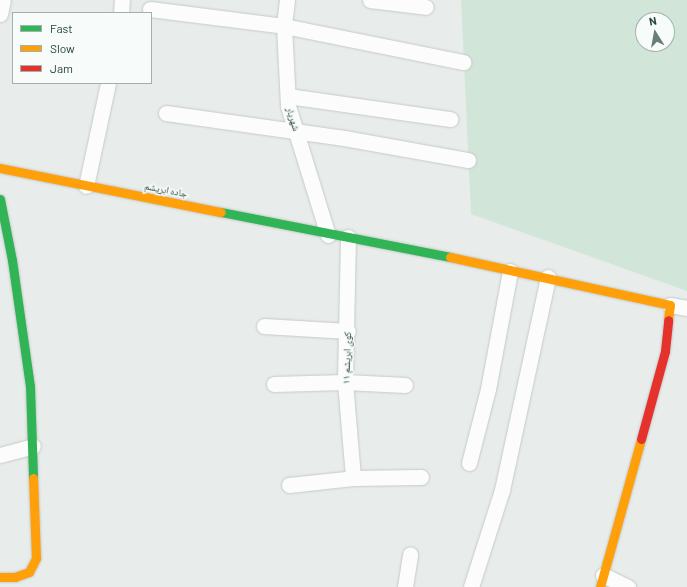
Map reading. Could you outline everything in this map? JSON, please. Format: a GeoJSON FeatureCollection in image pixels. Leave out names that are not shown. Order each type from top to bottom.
{"type":"FeatureCollection","features":[{"type":"Feature","properties":{"kind":"street"},"geometry":{"type":"LineString","coordinates":[[0,14],[3,0]]}},
{"type":"Feature","properties":{"kind":"street"},"geometry":{"type":"LineString","coordinates":[[121,12],[122,0]]}},
{"type":"Feature","properties":{"kind":"street","name":"شهریار"},"geometry":{"type":"LineString","coordinates":[[287,0],[284,26],[288,96],[328,235]]}},
{"type":"Feature","properties":{"kind":"street"},"geometry":{"type":"LineString","coordinates":[[370,0],[426,8]]}},
{"type":"Feature","properties":{"kind":"street"},"geometry":{"type":"LineString","coordinates":[[150,9],[284,26],[464,62]]}},
{"type":"Feature","properties":{"kind":"street"},"geometry":{"type":"LineString","coordinates":[[86,186],[108,84]]}},
{"type":"Feature","properties":{"kind":"street"},"geometry":{"type":"LineString","coordinates":[[288,96],[450,119]]}},
{"type":"Feature","properties":{"kind":"street"},"geometry":{"type":"LineString","coordinates":[[166,113],[297,131],[468,160]]}},
{"type":"Feature","properties":{"kind":"street","name":"جاده ابریشم"},"geometry":{"type":"LineString","coordinates":[[0,168],[328,235],[348,237],[510,271],[548,277],[670,305]]}},
{"type":"Feature","properties":{"kind":"street"},"geometry":{"type":"LineString","coordinates":[[0,200],[12,260],[30,386],[36,558],[30,572],[15,577],[0,577]]}},
{"type":"Feature","properties":{"kind":"street","name":"کوی ابریشم ۱۱"},"geometry":{"type":"LineString","coordinates":[[348,237],[348,331],[345,382],[354,478]]}},
{"type":"Feature","properties":{"kind":"street"},"geometry":{"type":"LineString","coordinates":[[469,463],[488,388],[510,271]]}},
{"type":"Feature","properties":{"kind":"street"},"geometry":{"type":"LineString","coordinates":[[471,587],[502,490],[548,277]]}},
{"type":"Feature","properties":{"kind":"street"},"geometry":{"type":"LineString","coordinates":[[628,587],[601,581],[665,351],[670,305],[687,308]]}},
{"type":"Feature","properties":{"kind":"street"},"geometry":{"type":"LineString","coordinates":[[264,326],[348,331]]}},
{"type":"Feature","properties":{"kind":"street"},"geometry":{"type":"LineString","coordinates":[[274,384],[345,382],[404,385]]}},
{"type":"Feature","properties":{"kind":"street"},"geometry":{"type":"LineString","coordinates":[[0,455],[32,446]]}},
{"type":"Feature","properties":{"kind":"street"},"geometry":{"type":"LineString","coordinates":[[289,485],[354,478],[421,477]]}},
{"type":"Feature","properties":{"kind":"street"},"geometry":{"type":"LineString","coordinates":[[405,587],[410,554]]}},
{"type":"Feature","properties":{"kind":"green space"},"geometry":{"type":"Polygon","coordinates":[[[461,0],[687,0],[687,291],[471,214],[461,0]]]}},
{"type":"Feature","properties":{"kind":"traffic: fast"},"geometry":{"type":"LineString","coordinates":[[0,199],[12,260],[30,386],[33,478]]}},
{"type":"Feature","properties":{"kind":"traffic: fast"},"geometry":{"type":"LineString","coordinates":[[221,212],[450,257]]}},
{"type":"Feature","properties":{"kind":"traffic: slow"},"geometry":{"type":"LineString","coordinates":[[0,168],[221,212]]}},
{"type":"Feature","properties":{"kind":"traffic: slow"},"geometry":{"type":"LineString","coordinates":[[450,257],[670,305],[668,320]]}},
{"type":"Feature","properties":{"kind":"traffic: slow"},"geometry":{"type":"LineString","coordinates":[[600,587],[641,439]]}},
{"type":"Feature","properties":{"kind":"traffic: slow"},"geometry":{"type":"LineString","coordinates":[[0,577],[15,577],[29,572],[36,558],[33,478]]}},
{"type":"Feature","properties":{"kind":"traffic: jam"},"geometry":{"type":"LineString","coordinates":[[641,439],[665,351],[668,320]]}}]}
